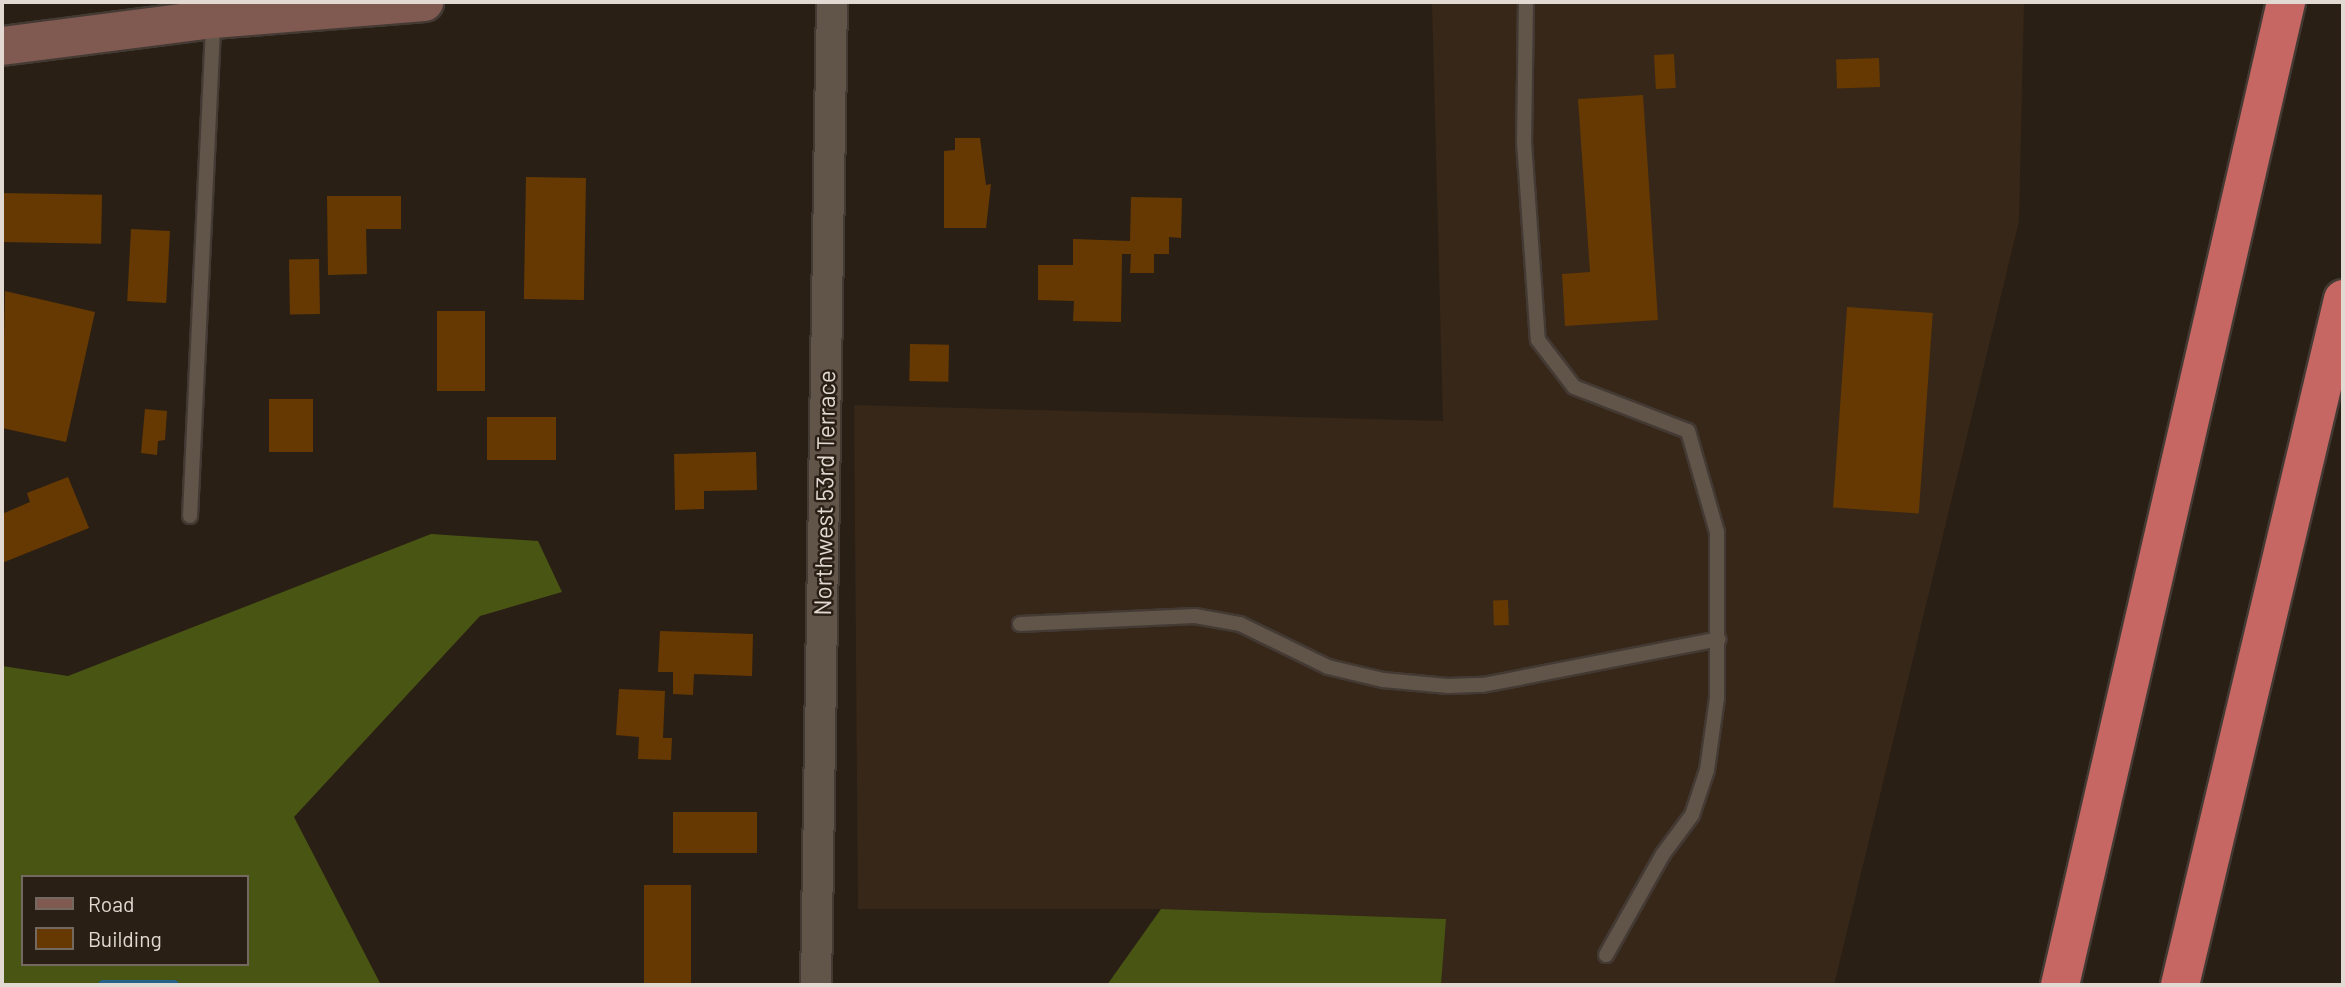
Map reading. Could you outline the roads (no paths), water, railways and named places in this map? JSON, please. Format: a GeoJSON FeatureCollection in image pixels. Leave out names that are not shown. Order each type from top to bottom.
{"type":"FeatureCollection","features":[{"type":"Feature","properties":{"kind":"highway"},"geometry":{"type":"LineString","coordinates":[[2060,985],[2286,2]]}},
{"type":"Feature","properties":{"kind":"highway"},"geometry":{"type":"LineString","coordinates":[[2180,985],[2343,299]]}},
{"type":"Feature","properties":{"kind":"main road"},"geometry":{"type":"LineString","coordinates":[[2,46],[214,10],[424,2]]}},
{"type":"Feature","properties":{"kind":"street","name":"Northwest 53rd Terrace"},"geometry":{"type":"LineString","coordinates":[[816,985],[832,2]]}},
{"type":"Feature","properties":{"kind":"lane"},"geometry":{"type":"LineString","coordinates":[[1526,2],[1524,142],[1538,340],[1574,387],[1688,431],[1717,532],[1717,698],[1707,770],[1692,815],[1663,854],[1605,955]]}},
{"type":"Feature","properties":{"kind":"lane"},"geometry":{"type":"LineString","coordinates":[[190,516],[214,10]]}},
{"type":"Feature","properties":{"kind":"lane"},"geometry":{"type":"LineString","coordinates":[[1020,624],[1195,616],[1240,624],[1328,667],[1383,680],[1448,686],[1483,685],[1719,639]]}},
{"type":"Feature","properties":{"kind":"waterway"},"geometry":{"type":"LineString","coordinates":[[103,985],[174,985]]}}]}
